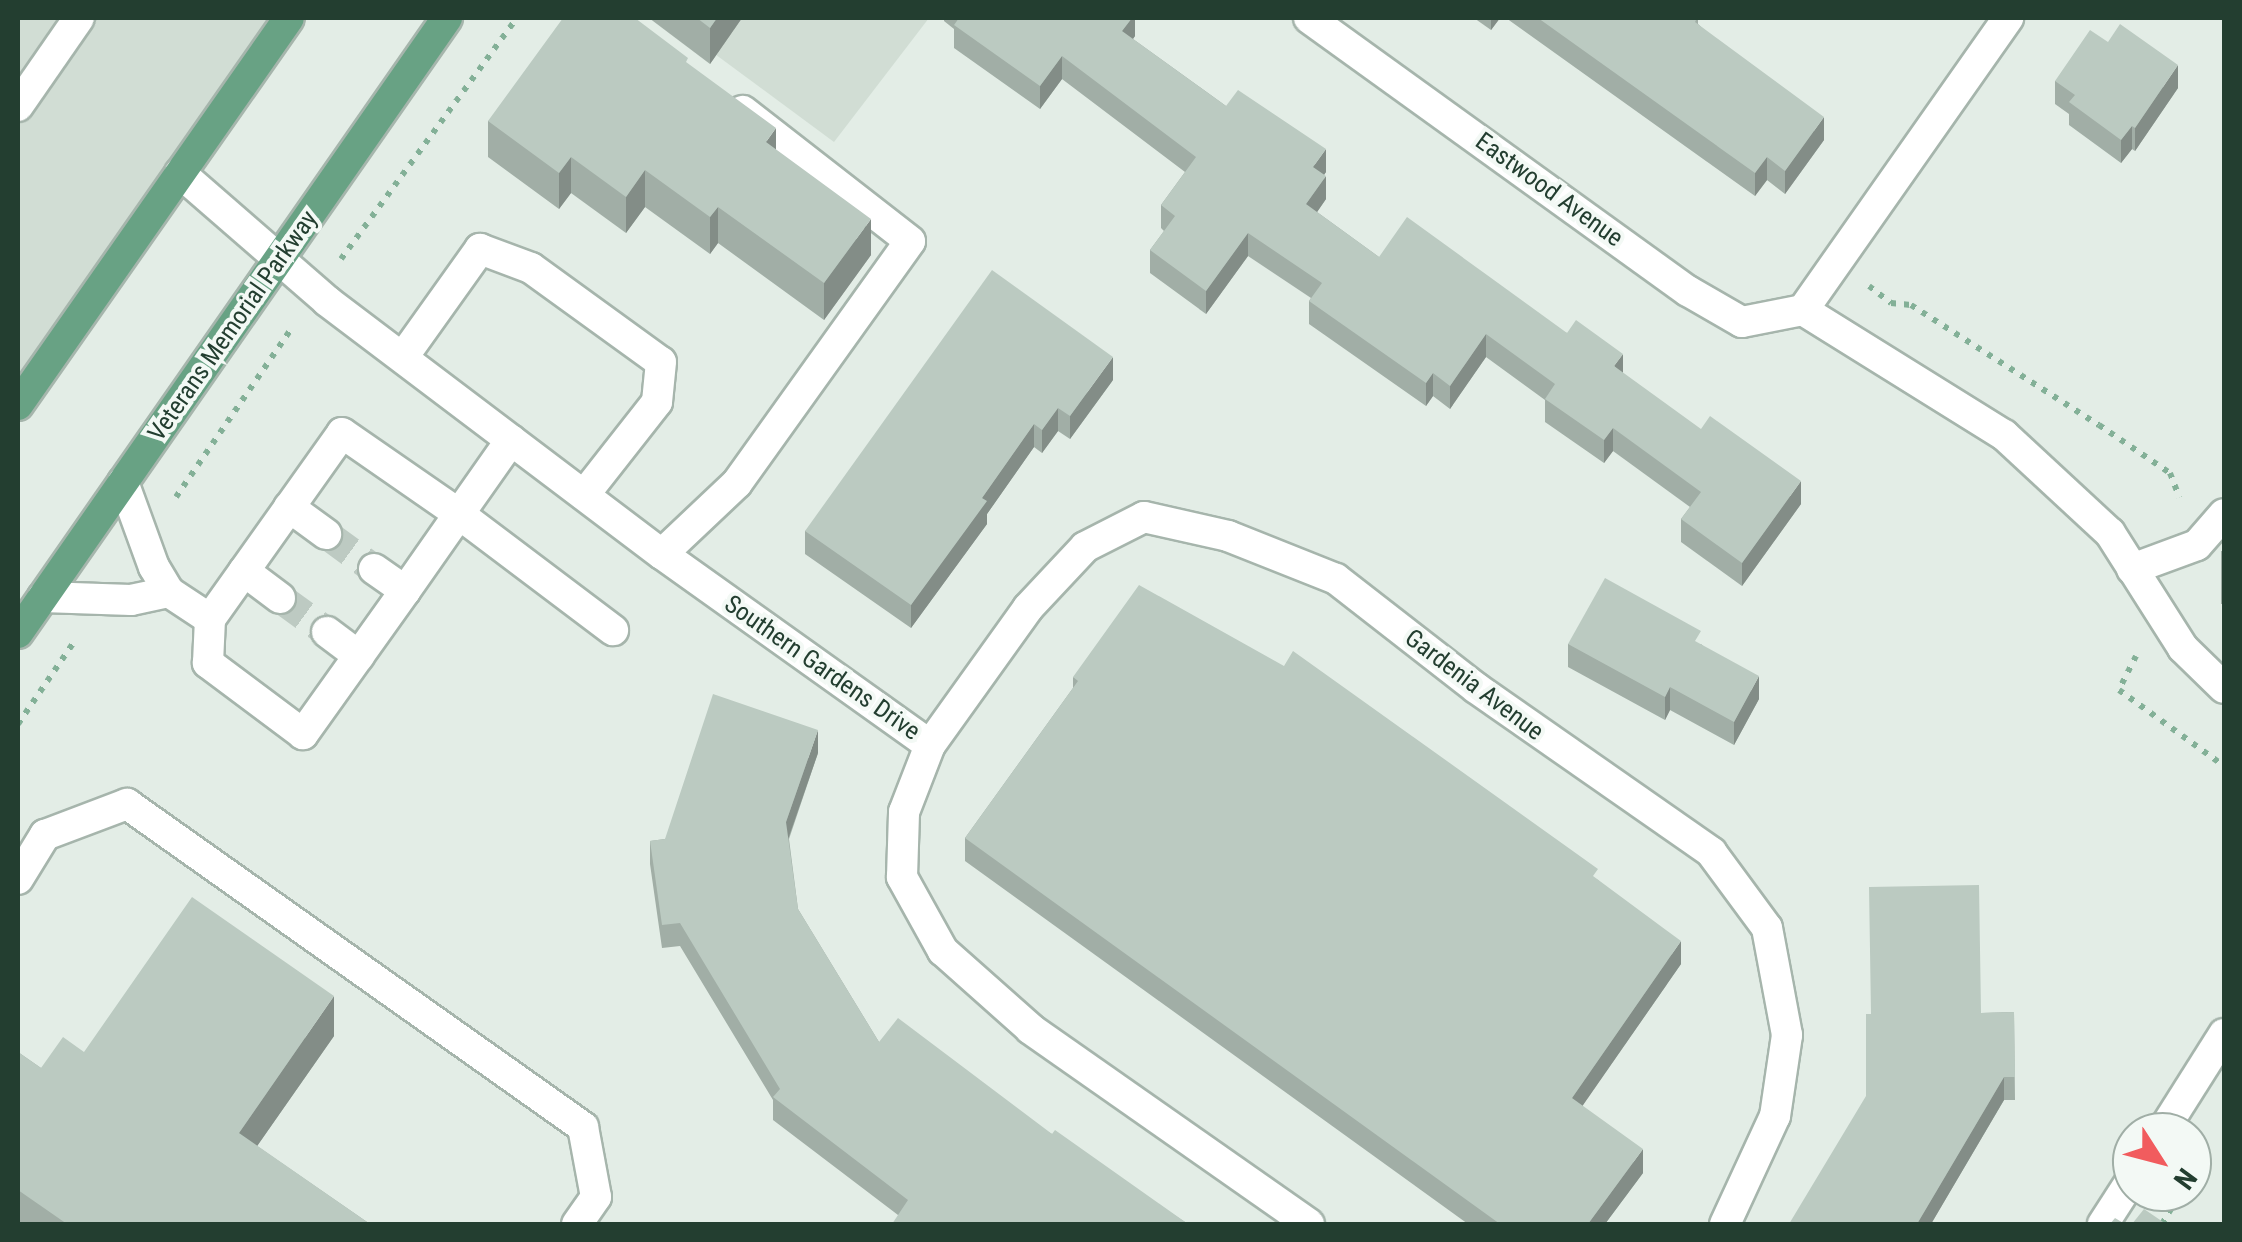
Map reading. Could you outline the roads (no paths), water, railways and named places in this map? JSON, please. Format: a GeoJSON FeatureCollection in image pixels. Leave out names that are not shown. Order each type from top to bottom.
{"type":"FeatureCollection","features":[{"type":"Feature","properties":{"kind":"main road"},"geometry":{"type":"LineString","coordinates":[[18,405],[289,18]]}},
{"type":"Feature","properties":{"kind":"main road","name":"Veterans Memorial Parkway"},"geometry":{"type":"LineString","coordinates":[[18,634],[446,18]]}},
{"type":"Feature","properties":{"kind":"street"},"geometry":{"type":"LineString","coordinates":[[18,106],[79,18]]}},
{"type":"Feature","properties":{"kind":"street","name":"Eastwood Avenue"},"geometry":{"type":"LineString","coordinates":[[1309,18],[1688,291],[1742,322],[1802,310]]}},
{"type":"Feature","properties":{"kind":"street"},"geometry":{"type":"LineString","coordinates":[[2008,18],[1802,310],[2004,435],[2110,533],[2183,648],[2224,688]]}},
{"type":"Feature","properties":{"kind":"street"},"geometry":{"type":"LineString","coordinates":[[662,554],[737,484],[910,241],[722,95]]}},
{"type":"Feature","properties":{"kind":"street","name":"Southern Gardens Drive"},"geometry":{"type":"LineString","coordinates":[[180,173],[316,292],[662,554],[930,745],[904,812],[902,877],[942,951],[1031,1030],[1309,1224]]}},
{"type":"Feature","properties":{"kind":"street"},"geometry":{"type":"LineString","coordinates":[[403,357],[480,249],[531,268],[661,362],[656,402],[584,495]]}},
{"type":"Feature","properties":{"kind":"street"},"geometry":{"type":"LineString","coordinates":[[512,440],[459,514],[359,656],[303,734],[208,664],[210,620],[342,433],[459,514],[613,630]]}},
{"type":"Feature","properties":{"kind":"street"},"geometry":{"type":"LineString","coordinates":[[123,482],[144,542],[169,592],[210,620]]}},
{"type":"Feature","properties":{"kind":"street"},"geometry":{"type":"LineString","coordinates":[[290,507],[326,534]]}},
{"type":"Feature","properties":{"kind":"street"},"geometry":{"type":"LineString","coordinates":[[2132,569],[2197,545],[2224,514]]}},
{"type":"Feature","properties":{"kind":"street","name":"Gardenia Avenue"},"geometry":{"type":"LineString","coordinates":[[930,745],[1028,608],[1085,546],[1144,516],[1228,536],[1336,579],[1492,700],[1711,852],[1768,928],[1786,1035],[1784,1051],[1774,1116],[1725,1224]]}},
{"type":"Feature","properties":{"kind":"street"},"geometry":{"type":"LineString","coordinates":[[374,569],[405,591]]}},
{"type":"Feature","properties":{"kind":"street"},"geometry":{"type":"LineString","coordinates":[[244,571],[280,598]]}},
{"type":"Feature","properties":{"kind":"street"},"geometry":{"type":"LineString","coordinates":[[43,597],[131,600],[169,592]]}},
{"type":"Feature","properties":{"kind":"street"},"geometry":{"type":"LineString","coordinates":[[327,632],[359,656]]}},
{"type":"Feature","properties":{"kind":"street"},"geometry":{"type":"LineString","coordinates":[[18,879],[45,834],[127,804],[582,1127],[596,1197],[577,1224]]}},
{"type":"Feature","properties":{"kind":"street"},"geometry":{"type":"LineString","coordinates":[[2175,1112],[2224,1034]]}},
{"type":"Feature","properties":{"kind":"tunnel"},"geometry":{"type":"LineString","coordinates":[[326,534],[374,569]]}},
{"type":"Feature","properties":{"kind":"tunnel"},"geometry":{"type":"LineString","coordinates":[[280,598],[327,632]]}}]}
